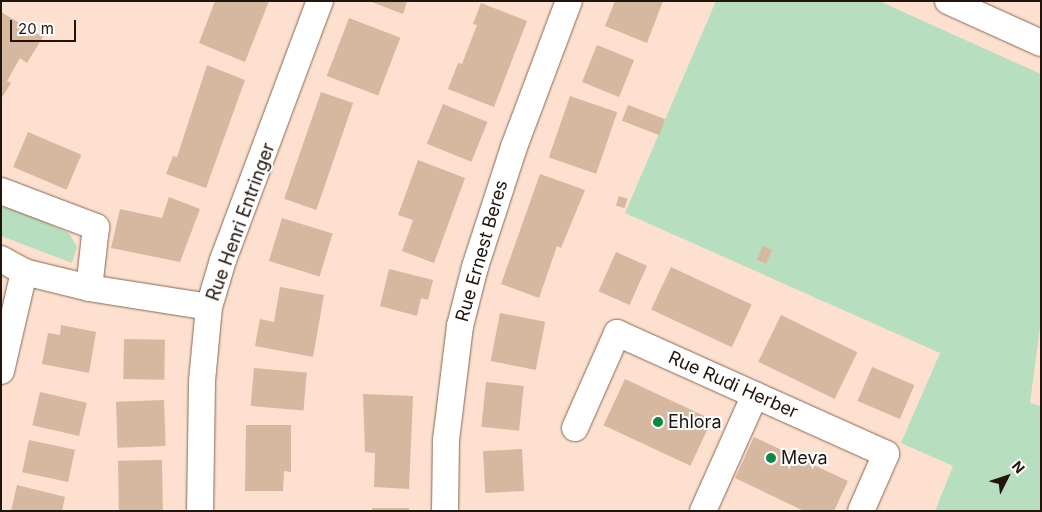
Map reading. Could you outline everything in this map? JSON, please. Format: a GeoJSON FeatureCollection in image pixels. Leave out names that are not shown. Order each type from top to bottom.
{"type":"FeatureCollection","features":[{"type":"Feature","properties":{"kind":"street","name":"Rue Henri Entringer"},"geometry":{"type":"LineString","coordinates":[[200,511],[202,381],[209,307],[223,260],[320,1]]}},
{"type":"Feature","properties":{"kind":"street","name":"Rue Ernest Beres"},"geometry":{"type":"LineString","coordinates":[[445,511],[446,440],[460,326],[475,267],[514,147],[569,1]]}},
{"type":"Feature","properties":{"kind":"street"},"geometry":{"type":"LineString","coordinates":[[948,1],[984,8],[1041,43]]}},
{"type":"Feature","properties":{"kind":"street"},"geometry":{"type":"LineString","coordinates":[[1,191],[96,227],[89,288]]}},
{"type":"Feature","properties":{"kind":"street"},"geometry":{"type":"LineString","coordinates":[[1,259],[24,272],[89,288],[209,307]]}},
{"type":"Feature","properties":{"kind":"street"},"geometry":{"type":"LineString","coordinates":[[1,371],[24,272]]}},
{"type":"Feature","properties":{"kind":"street","name":"Rue Rudi Herber"},"geometry":{"type":"LineString","coordinates":[[575,428],[617,333],[886,454],[861,511]]}},
{"type":"Feature","properties":{"kind":"street"},"geometry":{"type":"LineString","coordinates":[[703,511],[755,395]]}},
{"type":"Feature","properties":{"kind":"green space"},"geometry":{"type":"Polygon","coordinates":[[[716,1],[879,1],[1041,74],[1041,319],[1030,403],[1041,406],[1041,511],[935,511],[953,466],[901,443],[940,353],[625,213],[716,1]]]}},
{"type":"Feature","properties":{"kind":"green space"},"geometry":{"type":"Polygon","coordinates":[[[11,207],[69,233],[77,247],[72,263],[1,236],[1,208],[11,207]]]}},
{"type":"Feature","properties":{"kind":"building"},"geometry":{"type":"Polygon","coordinates":[[[215,1],[269,1],[245,62],[199,43],[215,1]]]}},
{"type":"Feature","properties":{"kind":"building"},"geometry":{"type":"Polygon","coordinates":[[[369,1],[407,1],[403,14],[369,1]]]}},
{"type":"Feature","properties":{"kind":"building"},"geometry":{"type":"Polygon","coordinates":[[[615,1],[663,1],[647,43],[605,26],[615,1]]]}},
{"type":"Feature","properties":{"kind":"building"},"geometry":{"type":"Polygon","coordinates":[[[481,3],[527,21],[494,107],[448,89],[458,63],[462,64],[477,25],[473,24],[481,3]]]}},
{"type":"Feature","properties":{"kind":"building"},"geometry":{"type":"Polygon","coordinates":[[[1,12],[43,37],[27,63],[20,58],[7,81],[11,83],[1,99],[1,12]]]}},
{"type":"Feature","properties":{"kind":"building"},"geometry":{"type":"Polygon","coordinates":[[[349,18],[400,38],[378,96],[327,76],[349,18]]]}},
{"type":"Feature","properties":{"kind":"building"},"geometry":{"type":"Polygon","coordinates":[[[597,45],[634,60],[619,97],[582,82],[597,45]]]}},
{"type":"Feature","properties":{"kind":"building"},"geometry":{"type":"Polygon","coordinates":[[[207,65],[245,80],[206,188],[166,174],[173,156],[177,157],[207,65]]]}},
{"type":"Feature","properties":{"kind":"building"},"geometry":{"type":"Polygon","coordinates":[[[321,92],[353,103],[316,210],[284,199],[321,92]]]}},
{"type":"Feature","properties":{"kind":"building"},"geometry":{"type":"Polygon","coordinates":[[[570,96],[617,112],[596,174],[549,157],[570,96]]]}},
{"type":"Feature","properties":{"kind":"building"},"geometry":{"type":"Polygon","coordinates":[[[443,104],[488,122],[471,162],[427,144],[443,104]]]}},
{"type":"Feature","properties":{"kind":"building"},"geometry":{"type":"Polygon","coordinates":[[[628,105],[665,119],[659,135],[622,121],[628,105]]]}},
{"type":"Feature","properties":{"kind":"building"},"geometry":{"type":"Polygon","coordinates":[[[28,132],[81,155],[67,190],[13,167],[28,132]]]}},
{"type":"Feature","properties":{"kind":"building"},"geometry":{"type":"Polygon","coordinates":[[[418,160],[465,178],[434,263],[402,251],[413,220],[398,215],[418,160]]]}},
{"type":"Feature","properties":{"kind":"building"},"geometry":{"type":"Polygon","coordinates":[[[540,174],[585,190],[561,248],[557,246],[539,298],[501,284],[540,174]]]}},
{"type":"Feature","properties":{"kind":"building"},"geometry":{"type":"Polygon","coordinates":[[[619,196],[628,199],[624,208],[616,206],[619,196]]]}},
{"type":"Feature","properties":{"kind":"building"},"geometry":{"type":"Polygon","coordinates":[[[169,197],[200,209],[180,262],[111,248],[120,209],[162,218],[169,197]]]}},
{"type":"Feature","properties":{"kind":"building"},"geometry":{"type":"Polygon","coordinates":[[[282,218],[333,233],[320,277],[269,261],[282,218]]]}},
{"type":"Feature","properties":{"kind":"building"},"geometry":{"type":"Polygon","coordinates":[[[763,246],[772,250],[766,264],[757,260],[763,246]]]}},
{"type":"Feature","properties":{"kind":"building"},"geometry":{"type":"Polygon","coordinates":[[[616,252],[647,266],[630,305],[599,291],[616,252]]]}},
{"type":"Feature","properties":{"kind":"building"},"geometry":{"type":"Polygon","coordinates":[[[671,267],[752,305],[732,347],[651,310],[671,267]]]}},
{"type":"Feature","properties":{"kind":"building"},"geometry":{"type":"Polygon","coordinates":[[[389,269],[433,280],[428,300],[421,298],[417,316],[380,306],[389,269]]]}},
{"type":"Feature","properties":{"kind":"building"},"geometry":{"type":"Polygon","coordinates":[[[280,287],[324,295],[313,357],[255,346],[260,319],[274,322],[280,287]]]}},
{"type":"Feature","properties":{"kind":"building"},"geometry":{"type":"Polygon","coordinates":[[[500,313],[545,322],[536,370],[491,361],[500,313]]]}},
{"type":"Feature","properties":{"kind":"building"},"geometry":{"type":"Polygon","coordinates":[[[781,315],[857,352],[835,399],[758,362],[781,315]]]}},
{"type":"Feature","properties":{"kind":"building"},"geometry":{"type":"Polygon","coordinates":[[[61,325],[96,332],[89,373],[42,364],[48,333],[60,335],[61,325]]]}},
{"type":"Feature","properties":{"kind":"building"},"geometry":{"type":"Polygon","coordinates":[[[124,339],[165,340],[164,380],[123,379],[124,339]]]}},
{"type":"Feature","properties":{"kind":"building"},"geometry":{"type":"Polygon","coordinates":[[[872,367],[914,385],[900,419],[858,401],[872,367]]]}},
{"type":"Feature","properties":{"kind":"building"},"geometry":{"type":"Polygon","coordinates":[[[254,368],[307,373],[303,410],[251,406],[254,368]]]}},
{"type":"Feature","properties":{"kind":"building","name":"Ehlora"},"geometry":{"type":"Polygon","coordinates":[[[625,379],[712,420],[690,466],[603,425],[625,379]]]}},
{"type":"Feature","properties":{"kind":"building"},"geometry":{"type":"Polygon","coordinates":[[[486,382],[524,386],[519,431],[481,427],[486,382]]]}},
{"type":"Feature","properties":{"kind":"building"},"geometry":{"type":"Polygon","coordinates":[[[40,392],[87,403],[79,436],[32,425],[40,392]]]}},
{"type":"Feature","properties":{"kind":"building"},"geometry":{"type":"Polygon","coordinates":[[[363,394],[413,396],[409,489],[374,487],[375,453],[365,452],[363,394]]]}},
{"type":"Feature","properties":{"kind":"building"},"geometry":{"type":"Polygon","coordinates":[[[164,400],[166,446],[118,448],[116,402],[164,400]]]}},
{"type":"Feature","properties":{"kind":"building"},"geometry":{"type":"Polygon","coordinates":[[[246,425],[291,425],[291,472],[284,471],[283,491],[245,491],[246,425]]]}},
{"type":"Feature","properties":{"kind":"building","name":"Meva"},"geometry":{"type":"Polygon","coordinates":[[[754,437],[848,481],[834,511],[804,511],[735,478],[754,437]]]}},
{"type":"Feature","properties":{"kind":"building"},"geometry":{"type":"Polygon","coordinates":[[[29,440],[75,450],[68,482],[22,472],[29,440]]]}},
{"type":"Feature","properties":{"kind":"building"},"geometry":{"type":"Polygon","coordinates":[[[522,449],[524,491],[485,493],[483,451],[522,449]]]}},
{"type":"Feature","properties":{"kind":"building"},"geometry":{"type":"Polygon","coordinates":[[[162,460],[163,511],[119,511],[118,461],[162,460]]]}},
{"type":"Feature","properties":{"kind":"building"},"geometry":{"type":"Polygon","coordinates":[[[17,485],[65,497],[62,511],[11,511],[17,485]]]}},
{"type":"Feature","properties":{"kind":"building"},"geometry":{"type":"Polygon","coordinates":[[[372,508],[409,508],[409,511],[372,511],[372,508]]]}},
{"type":"Feature","properties":{"kind":"place","name":"Ehlora"},"geometry":{"type":"Point","coordinates":[658,422]}},
{"type":"Feature","properties":{"kind":"place","name":"Meva"},"geometry":{"type":"Point","coordinates":[771,458]}}]}
